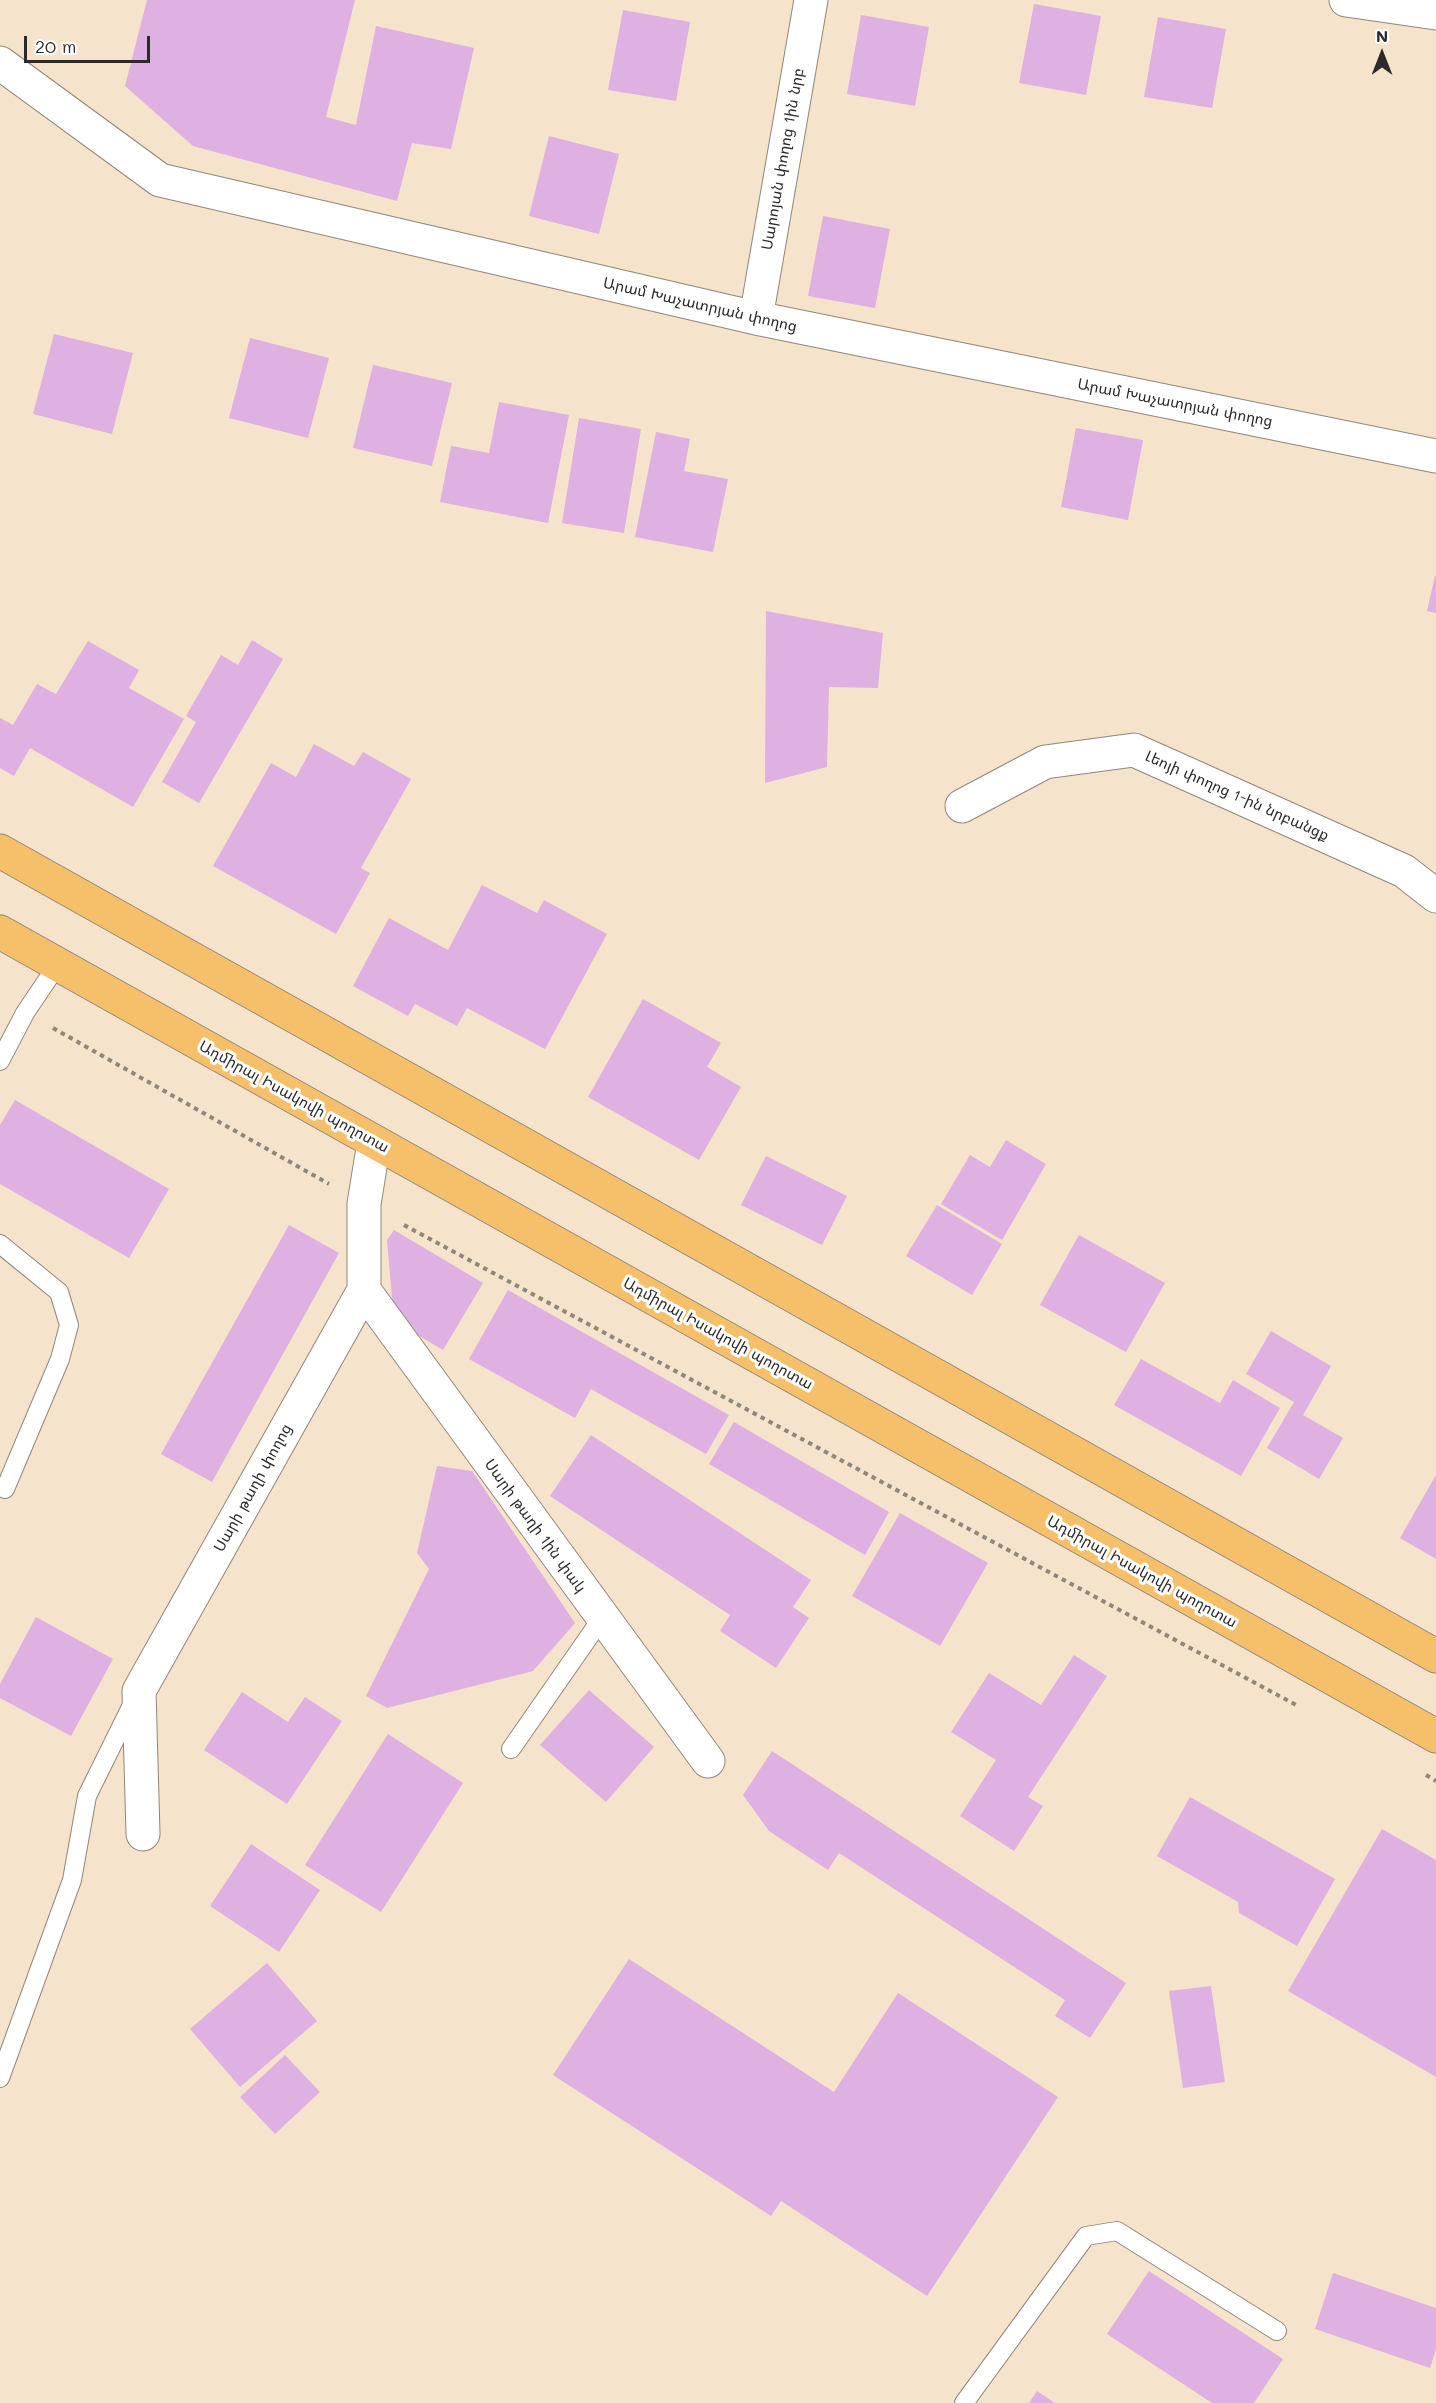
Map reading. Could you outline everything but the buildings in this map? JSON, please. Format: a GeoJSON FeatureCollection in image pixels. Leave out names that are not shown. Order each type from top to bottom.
{"type":"FeatureCollection","features":[{"type":"Feature","properties":{"kind":"highway"},"geometry":{"type":"LineString","coordinates":[[0,851],[1436,1656]]}},
{"type":"Feature","properties":{"kind":"highway","name":"Ադմիրալ Իսակովի պողոտա"},"geometry":{"type":"LineString","coordinates":[[0,932],[1436,1736]]}},
{"type":"Feature","properties":{"kind":"street","name":"Սարոյան փողոց 1ին նրբ"},"geometry":{"type":"LineString","coordinates":[[756,318],[811,0]]}},
{"type":"Feature","properties":{"kind":"street"},"geometry":{"type":"LineString","coordinates":[[1346,0],[1436,13]]}},
{"type":"Feature","properties":{"kind":"street","name":"Արամ Խաչատրյան փողոց"},"geometry":{"type":"LineString","coordinates":[[0,63],[160,180],[756,318],[1436,456]]}},
{"type":"Feature","properties":{"kind":"street","name":"Լեոյի փողոց 1-ին նրբանցք"},"geometry":{"type":"LineString","coordinates":[[962,806],[1045,762],[1134,750],[1404,871],[1436,896]]}},
{"type":"Feature","properties":{"kind":"street","name":"Սարի թաղի փողոց"},"geometry":{"type":"LineString","coordinates":[[139,1691],[364,1290],[364,1204],[374,1142]]}},
{"type":"Feature","properties":{"kind":"street","name":"Սարի թաղի 1ին փակ"},"geometry":{"type":"LineString","coordinates":[[364,1290],[708,1761]]}},
{"type":"Feature","properties":{"kind":"street"},"geometry":{"type":"LineString","coordinates":[[139,1691],[143,1834]]}},
{"type":"Feature","properties":{"kind":"lane"},"geometry":{"type":"LineString","coordinates":[[0,1061],[25,1013],[58,964]]}},
{"type":"Feature","properties":{"kind":"lane"},"geometry":{"type":"LineString","coordinates":[[0,1244],[59,1292],[69,1325],[60,1359],[5,1489]]}},
{"type":"Feature","properties":{"kind":"lane"},"geometry":{"type":"LineString","coordinates":[[511,1749],[602,1618]]}},
{"type":"Feature","properties":{"kind":"lane"},"geometry":{"type":"LineString","coordinates":[[0,2078],[72,1880],[87,1796],[139,1691]]}},
{"type":"Feature","properties":{"kind":"lane"},"geometry":{"type":"LineString","coordinates":[[964,2403],[1086,2236],[1117,2231],[1276,2331]]}},
{"type":"Feature","properties":{"kind":"path"},"geometry":{"type":"LineString","coordinates":[[25,1013],[364,1204],[1299,1707]]}},
{"type":"Feature","properties":{"kind":"path"},"geometry":{"type":"LineString","coordinates":[[1415,1769],[1436,1781]]}}]}
